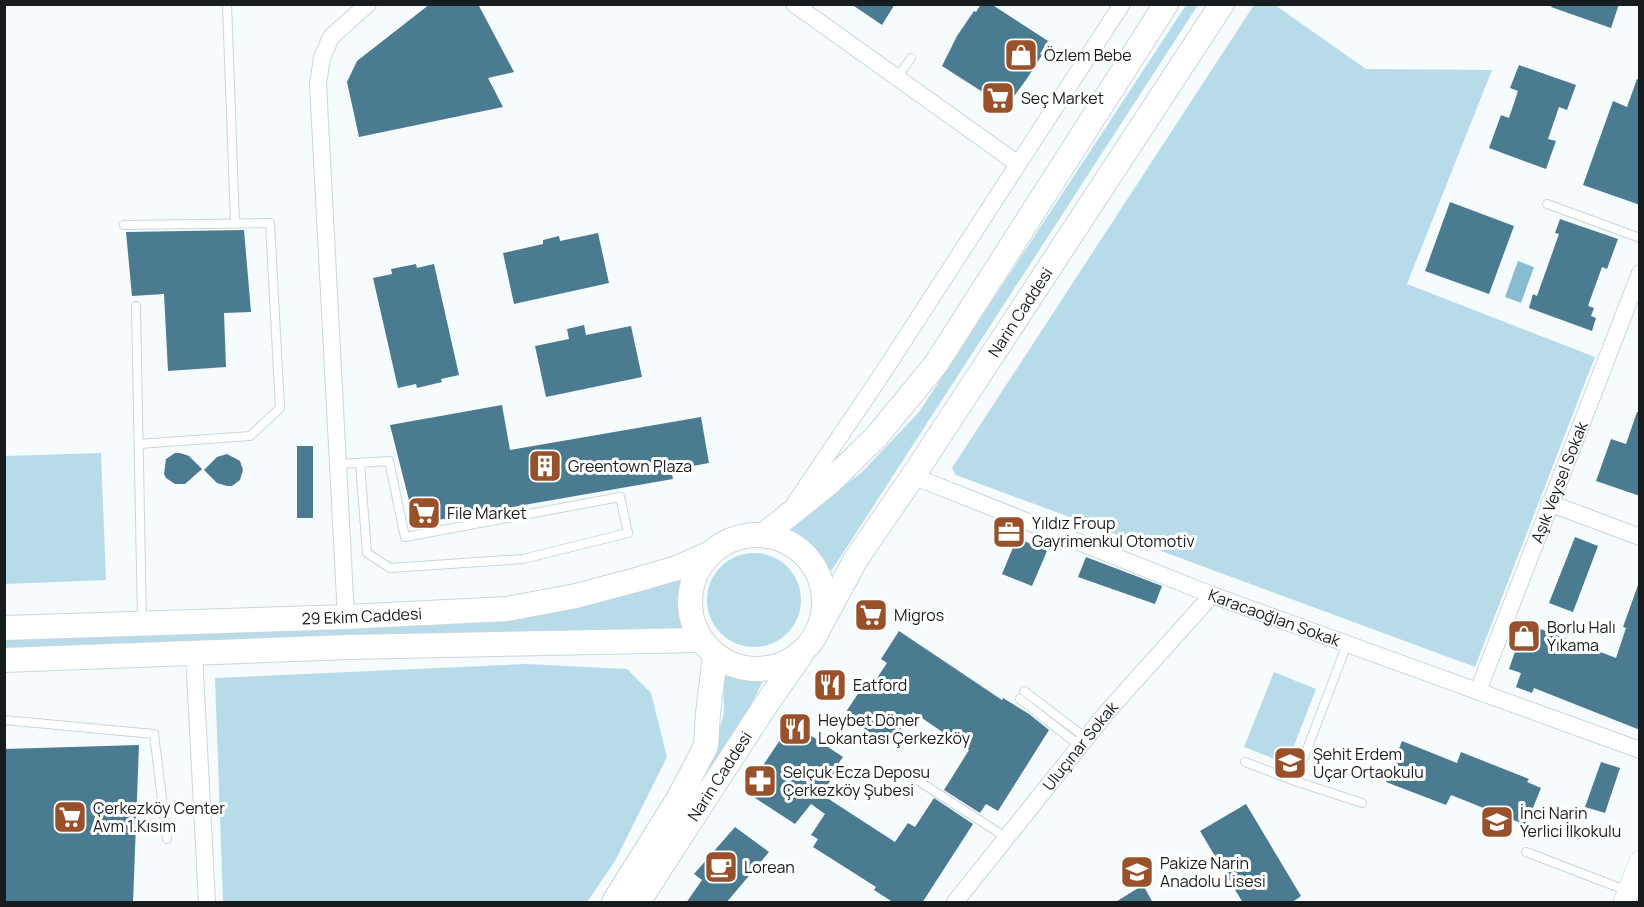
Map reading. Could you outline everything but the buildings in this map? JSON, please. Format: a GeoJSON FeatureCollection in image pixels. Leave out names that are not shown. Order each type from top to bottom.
{"type":"FeatureCollection","features":[{"type":"Feature","properties":{"kind":"main road"},"geometry":{"type":"LineString","coordinates":[[764,535],[829,483],[877,436],[936,364],[1167,4]]}},
{"type":"Feature","properties":{"kind":"main road","name":"Narin Caddesi"},"geometry":{"type":"LineString","coordinates":[[822,622],[856,560],[1170,87],[1222,4]]}},
{"type":"Feature","properties":{"kind":"main road"},"geometry":{"type":"LineString","coordinates":[[764,535],[783,539],[801,550],[814,564],[823,583],[825,602],[822,622],[815,639],[803,653],[787,663],[769,669],[750,669],[731,665],[708,648],[693,623],[690,604],[692,585],[699,568],[711,553],[726,542],[745,536],[764,535]]}},
{"type":"Feature","properties":{"kind":"main road","name":"29 Ekim Caddesi"},"geometry":{"type":"LineString","coordinates":[[4,628],[346,617],[507,609],[576,596],[636,580],[677,568],[711,553]]}},
{"type":"Feature","properties":{"kind":"main road","name":"29 Ekim Caddesi"},"geometry":{"type":"LineString","coordinates":[[4,660],[395,645],[708,648]]}},
{"type":"Feature","properties":{"kind":"main road","name":"Narin Caddesi"},"geometry":{"type":"LineString","coordinates":[[614,903],[679,798],[706,746],[708,648]]}},
{"type":"Feature","properties":{"kind":"main road","name":"Narin Caddesi"},"geometry":{"type":"LineString","coordinates":[[638,903],[767,703],[803,653]]}},
{"type":"Feature","properties":{"kind":"street"},"geometry":{"type":"LineString","coordinates":[[346,617],[318,84],[322,58],[330,37],[368,4]]}},
{"type":"Feature","properties":{"kind":"street"},"geometry":{"type":"LineString","coordinates":[[795,4],[1018,164]]}},
{"type":"Feature","properties":{"kind":"street"},"geometry":{"type":"LineString","coordinates":[[786,516],[884,371],[1122,4]]}},
{"type":"Feature","properties":{"kind":"street","name":"Aşık Veysel Sokak"},"geometry":{"type":"LineString","coordinates":[[1478,691],[1549,503],[1637,292],[1640,273]]}},
{"type":"Feature","properties":{"kind":"street","name":"Karacaoğlan Sokak"},"geometry":{"type":"LineString","coordinates":[[913,476],[1212,595],[1640,750]]}},
{"type":"Feature","properties":{"kind":"street"},"geometry":{"type":"LineString","coordinates":[[1549,503],[1640,537]]}},
{"type":"Feature","properties":{"kind":"street","name":"Uluçınar Sokak"},"geometry":{"type":"LineString","coordinates":[[955,903],[1107,712],[1212,595]]}},
{"type":"Feature","properties":{"kind":"street"},"geometry":{"type":"LineString","coordinates":[[194,653],[207,903]]}},
{"type":"Feature","properties":{"kind":"street"},"geometry":{"type":"LineString","coordinates":[[1626,897],[1640,861]]}},
{"type":"Feature","properties":{"kind":"lane"},"geometry":{"type":"LineString","coordinates":[[227,4],[235,224]]}},
{"type":"Feature","properties":{"kind":"lane"},"geometry":{"type":"LineString","coordinates":[[897,78],[911,58]]}},
{"type":"Feature","properties":{"kind":"lane"},"geometry":{"type":"LineString","coordinates":[[1547,204],[1640,238]]}},
{"type":"Feature","properties":{"kind":"lane"},"geometry":{"type":"LineString","coordinates":[[124,225],[270,223],[280,408],[250,436],[139,444]]}},
{"type":"Feature","properties":{"kind":"lane"},"geometry":{"type":"LineString","coordinates":[[136,306],[142,623]]}},
{"type":"Feature","properties":{"kind":"lane"},"geometry":{"type":"LineString","coordinates":[[339,464],[389,461],[405,537],[620,497],[628,532],[523,559],[390,568],[368,553],[360,463]]}},
{"type":"Feature","properties":{"kind":"lane"},"geometry":{"type":"LineString","coordinates":[[1295,782],[1347,644]]}},
{"type":"Feature","properties":{"kind":"lane"},"geometry":{"type":"LineString","coordinates":[[1022,695],[1083,742]]}},
{"type":"Feature","properties":{"kind":"lane"},"geometry":{"type":"LineString","coordinates":[[4,720],[154,734],[167,839]]}},
{"type":"Feature","properties":{"kind":"lane"},"geometry":{"type":"LineString","coordinates":[[1245,762],[1295,782],[1362,803]]}},
{"type":"Feature","properties":{"kind":"lane"},"geometry":{"type":"LineString","coordinates":[[914,778],[1007,838]]}},
{"type":"Feature","properties":{"kind":"lane"},"geometry":{"type":"LineString","coordinates":[[1526,852],[1626,897]]}},
{"type":"Feature","properties":{"kind":"shaded area"},"geometry":{"type":"Polygon","coordinates":[[[1186,5],[1198,5],[832,570],[826,569],[814,552],[791,530],[793,524],[861,473],[919,412],[1186,5]]]}},
{"type":"Feature","properties":{"kind":"shaded area"},"geometry":{"type":"Polygon","coordinates":[[[1254,5],[1275,5],[1366,69],[1492,70],[1407,284],[1595,357],[1475,667],[956,475],[952,468],[1254,5]]]}},
{"type":"Feature","properties":{"kind":"shaded area"},"geometry":{"type":"Polygon","coordinates":[[[1518,261],[1534,267],[1521,303],[1505,297],[1518,261]]]}},
{"type":"Feature","properties":{"kind":"shaded area"},"geometry":{"type":"Polygon","coordinates":[[[101,453],[106,580],[5,584],[5,456],[101,453]]]}},
{"type":"Feature","properties":{"kind":"shaded area"},"geometry":{"type":"Polygon","coordinates":[[[754,553],[772,557],[787,567],[797,582],[801,600],[797,618],[787,633],[772,643],[754,647],[736,643],[721,633],[711,618],[707,600],[711,582],[721,567],[736,557],[754,553]]]}},
{"type":"Feature","properties":{"kind":"shaded area"},"geometry":{"type":"Polygon","coordinates":[[[691,570],[684,603],[692,635],[5,655],[4,634],[509,615],[691,570]]]}},
{"type":"Feature","properties":{"kind":"shaded area"},"geometry":{"type":"Polygon","coordinates":[[[526,664],[627,669],[651,693],[667,757],[615,861],[587,902],[223,902],[215,678],[526,664]]]}},
{"type":"Feature","properties":{"kind":"shaded area"},"geometry":{"type":"Polygon","coordinates":[[[1274,672],[1316,689],[1287,764],[1244,747],[1274,672]]]}},
{"type":"Feature","properties":{"kind":"shaded area"},"geometry":{"type":"Polygon","coordinates":[[[723,676],[763,678],[763,681],[732,743],[656,855],[715,746],[724,713],[723,676]]]}},
{"type":"Feature","properties":{"kind":"place","name":"Özlem Bebe"},"geometry":{"type":"Point","coordinates":[1021,55]}},
{"type":"Feature","properties":{"kind":"place","name":"Seç Market"},"geometry":{"type":"Point","coordinates":[998,98]}},
{"type":"Feature","properties":{"kind":"place","name":"Greentown Plaza"},"geometry":{"type":"Point","coordinates":[545,466]}},
{"type":"Feature","properties":{"kind":"place","name":"File Market"},"geometry":{"type":"Point","coordinates":[424,513]}},
{"type":"Feature","properties":{"kind":"place","name":"Yıldız Froup Gayrimenkul Otomotiv"},"geometry":{"type":"Point","coordinates":[1009,532]}},
{"type":"Feature","properties":{"kind":"place","name":"Migros"},"geometry":{"type":"Point","coordinates":[871,615]}},
{"type":"Feature","properties":{"kind":"place","name":"Borlu Halı Yıkama"},"geometry":{"type":"Point","coordinates":[1524,636]}},
{"type":"Feature","properties":{"kind":"place","name":"Eatford"},"geometry":{"type":"Point","coordinates":[830,685]}},
{"type":"Feature","properties":{"kind":"place","name":"Heybet Döner Lokantası Çerkezköy"},"geometry":{"type":"Point","coordinates":[795,729]}},
{"type":"Feature","properties":{"kind":"place","name":"Şehit Erdem Uçar Ortaokulu"},"geometry":{"type":"Point","coordinates":[1290,763]}},
{"type":"Feature","properties":{"kind":"place","name":"Selçuk Ecza Deposu Çerkezköy Şubesi"},"geometry":{"type":"Point","coordinates":[760,781]}},
{"type":"Feature","properties":{"kind":"place","name":"Çerkezköy Center Avm 1.Kısım"},"geometry":{"type":"Point","coordinates":[70,817]}},
{"type":"Feature","properties":{"kind":"place","name":"İnci Narin Yerlici İlkokulu"},"geometry":{"type":"Point","coordinates":[1497,822]}},
{"type":"Feature","properties":{"kind":"place","name":"Lorean"},"geometry":{"type":"Point","coordinates":[721,867]}},
{"type":"Feature","properties":{"kind":"place","name":"Pakize Narin Anadolu Lisesi"},"geometry":{"type":"Point","coordinates":[1137,872]}}]}
